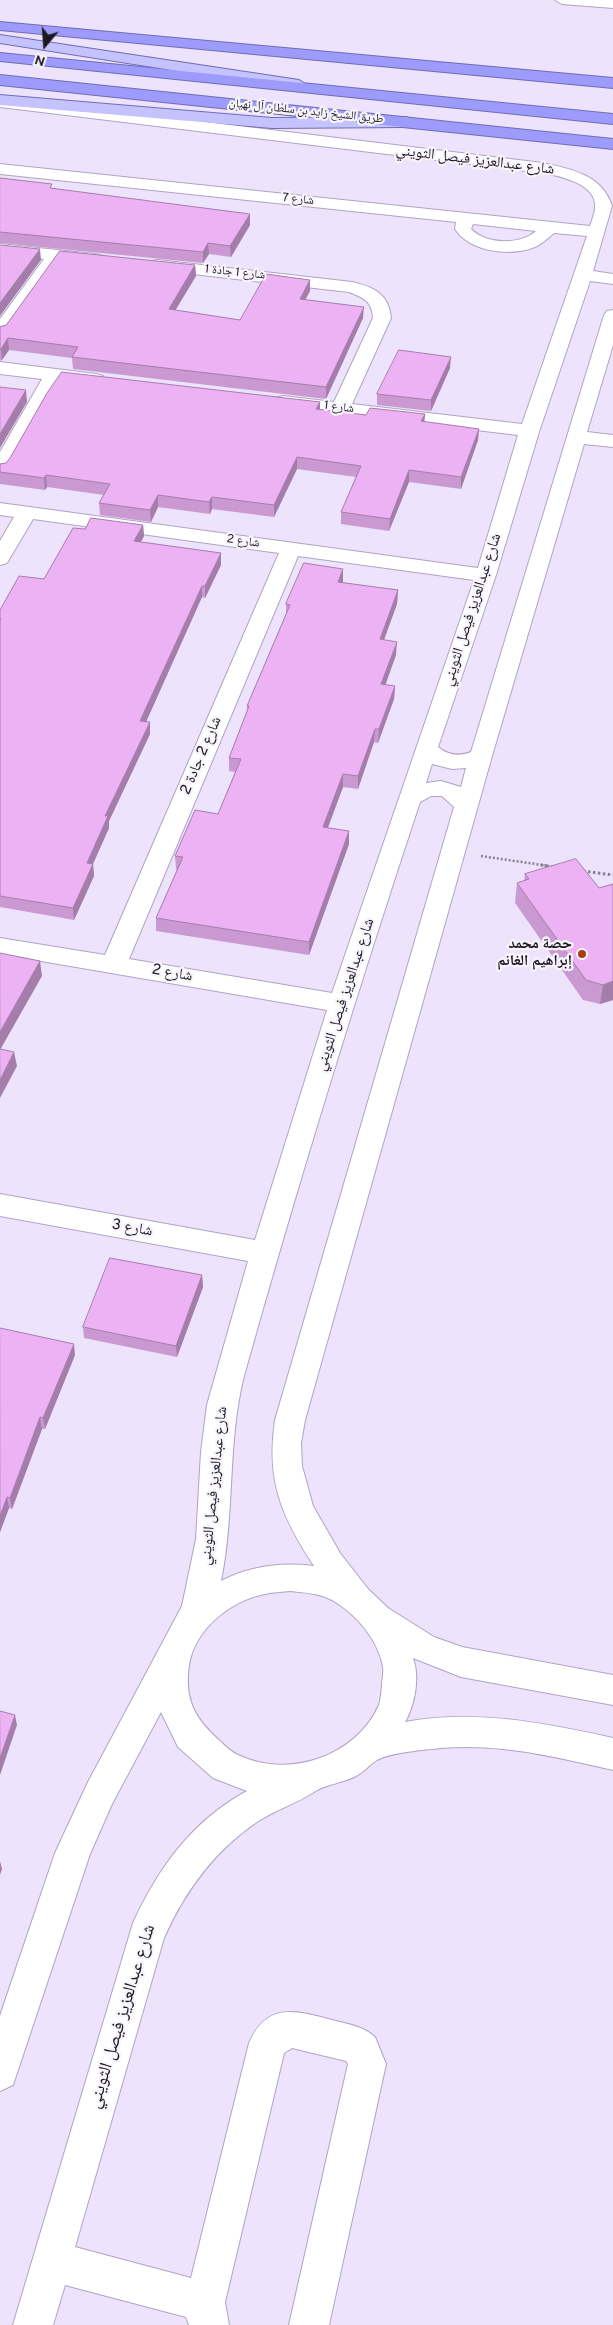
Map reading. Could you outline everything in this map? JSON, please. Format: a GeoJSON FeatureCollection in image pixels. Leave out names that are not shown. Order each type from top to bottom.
{"type":"FeatureCollection","features":[{"type":"Feature","properties":{"kind":"highway"},"geometry":{"type":"LineString","coordinates":[[0,26],[613,83]]}},
{"type":"Feature","properties":{"kind":"highway","name":"طريق الشيخ زايد بن سلطان آل نهيان"},"geometry":{"type":"LineString","coordinates":[[0,57],[613,119]]}},
{"type":"Feature","properties":{"kind":"highway","name":"طريق الشيخ زايد بن سلطان آل نهيان"},"geometry":{"type":"LineString","coordinates":[[0,80],[613,144]]}},
{"type":"Feature","properties":{"kind":"main road"},"geometry":{"type":"LineString","coordinates":[[0,39],[355,93]]}},
{"type":"Feature","properties":{"kind":"main road"},"geometry":{"type":"LineString","coordinates":[[0,101],[272,123],[406,122]]}},
{"type":"Feature","properties":{"kind":"street"},"geometry":{"type":"LineString","coordinates":[[562,0],[613,4]]}},
{"type":"Feature","properties":{"kind":"street","name":"شارع عبدالعزيز فيصل الثويني"},"geometry":{"type":"LineString","coordinates":[[0,101],[86,114],[543,168],[572,175],[587,182],[608,200],[595,232],[529,431],[486,575],[426,748],[264,1253],[221,1414],[213,1532],[206,1574],[194,1618]]}},
{"type":"Feature","properties":{"kind":"street","name":"شارع 7"},"geometry":{"type":"LineString","coordinates":[[0,169],[595,232]]}},
{"type":"Feature","properties":{"kind":"street"},"geometry":{"type":"LineString","coordinates":[[466,218],[462,229],[466,235],[476,240],[500,245],[529,244],[550,227]]}},
{"type":"Feature","properties":{"kind":"street"},"geometry":{"type":"LineString","coordinates":[[0,248],[114,261]]}},
{"type":"Feature","properties":{"kind":"street"},"geometry":{"type":"LineString","coordinates":[[0,332],[56,254]]}},
{"type":"Feature","properties":{"kind":"street","name":"شارع 1 جادة 1"},"geometry":{"type":"LineString","coordinates":[[144,264],[339,284],[372,295],[381,306],[382,318],[341,408]]}},
{"type":"Feature","properties":{"kind":"street"},"geometry":{"type":"LineString","coordinates":[[582,274],[613,279]]}},
{"type":"Feature","properties":{"kind":"street"},"geometry":{"type":"LineString","coordinates":[[175,1652],[171,1671],[172,1690],[176,1708],[187,1732],[210,1757],[228,1768],[248,1776],[269,1781],[291,1782],[312,1779],[333,1772],[354,1761],[372,1745],[389,1720],[395,1706],[399,1685],[398,1664],[392,1643],[368,1609],[328,1561],[302,1518],[293,1492],[286,1447],[293,1410],[466,806],[613,315]]}},
{"type":"Feature","properties":{"kind":"street"},"geometry":{"type":"LineString","coordinates":[[0,368],[113,382]]}},
{"type":"Feature","properties":{"kind":"street"},"geometry":{"type":"LineString","coordinates":[[0,469],[53,375]]}},
{"type":"Feature","properties":{"kind":"street","name":"شارع 1"},"geometry":{"type":"LineString","coordinates":[[261,399],[529,431]]}},
{"type":"Feature","properties":{"kind":"street"},"geometry":{"type":"LineString","coordinates":[[577,437],[613,441]]}},
{"type":"Feature","properties":{"kind":"street","name":"شارع 2"},"geometry":{"type":"LineString","coordinates":[[0,509],[486,575]]}},
{"type":"Feature","properties":{"kind":"street"},"geometry":{"type":"LineString","coordinates":[[0,558],[27,512]]}},
{"type":"Feature","properties":{"kind":"street","name":"شارع 2 جادة 2"},"geometry":{"type":"LineString","coordinates":[[114,964],[291,548]]}},
{"type":"Feature","properties":{"kind":"street"},"geometry":{"type":"LineString","coordinates":[[426,748],[433,756],[457,763],[470,761],[481,756]]}},
{"type":"Feature","properties":{"kind":"street"},"geometry":{"type":"LineString","coordinates":[[410,798],[418,791],[430,788],[443,788],[455,792],[463,798],[466,806]]}},
{"type":"Feature","properties":{"kind":"street","name":"شارع 2"},"geometry":{"type":"LineString","coordinates":[[0,946],[343,1004]]}},
{"type":"Feature","properties":{"kind":"street","name":"شارع 3"},"geometry":{"type":"LineString","coordinates":[[0,1205],[264,1253]]}},
{"type":"Feature","properties":{"kind":"street"},"geometry":{"type":"LineString","coordinates":[[0,2072],[73,1853],[100,1793],[183,1635],[194,1618],[208,1604],[243,1584],[285,1577],[306,1578],[326,1583],[345,1591],[401,1635],[422,1647],[461,1662],[613,1690]]}},
{"type":"Feature","properties":{"kind":"street"},"geometry":{"type":"LineString","coordinates":[[372,1745],[411,1736],[452,1732],[483,1732],[515,1734],[613,1754]]}},
{"type":"Feature","properties":{"kind":"street","name":"شارع عبدالعزيز فيصل الثويني"},"geometry":{"type":"LineString","coordinates":[[32,2325],[146,1936],[160,1901],[178,1871],[219,1828],[261,1800],[312,1779]]}},
{"type":"Feature","properties":{"kind":"street"},"geometry":{"type":"LineString","coordinates":[[51,2261],[207,2313],[268,2043],[278,2033],[292,2029],[356,2045],[362,2050],[367,2064],[309,2325]]}},
{"type":"Feature","properties":{"kind":"path"},"geometry":{"type":"LineString","coordinates":[[453,852],[557,867]]}},
{"type":"Feature","properties":{"kind":"path"},"geometry":{"type":"LineString","coordinates":[[575,870],[613,875]]}},
{"type":"Feature","properties":{"kind":"building"},"geometry":{"type":"Polygon","coordinates":[[[0,178],[52,184],[50,188],[250,214],[230,246],[208,243],[203,252],[0,232],[0,178]]]}},
{"type":"Feature","properties":{"kind":"building"},"geometry":{"type":"Polygon","coordinates":[[[0,245],[40,249],[0,303],[0,245]]]}},
{"type":"Feature","properties":{"kind":"building"},"geometry":{"type":"Polygon","coordinates":[[[60,251],[195,265],[169,309],[240,320],[266,274],[310,280],[300,299],[364,307],[326,387],[72,357],[78,347],[8,338],[0,349],[0,327],[6,325],[60,251]]]}},
{"type":"Feature","properties":{"kind":"building"},"geometry":{"type":"Polygon","coordinates":[[[399,350],[451,357],[431,400],[377,394],[399,350]]]}},
{"type":"Feature","properties":{"kind":"building"},"geometry":{"type":"Polygon","coordinates":[[[62,372],[320,402],[316,409],[366,415],[370,408],[425,414],[421,421],[479,429],[461,477],[409,470],[390,519],[341,512],[361,466],[297,457],[274,505],[212,497],[209,502],[158,495],[150,510],[99,503],[110,484],[46,475],[44,478],[0,472],[0,464],[6,463],[10,458],[47,393],[62,372]]]}},
{"type":"Feature","properties":{"kind":"building"},"geometry":{"type":"Polygon","coordinates":[[[0,387],[26,390],[0,434],[0,387]]]}},
{"type":"Feature","properties":{"kind":"building"},"geometry":{"type":"Polygon","coordinates":[[[91,518],[143,525],[134,541],[221,553],[205,586],[202,586],[140,721],[150,722],[105,816],[108,816],[87,863],[93,864],[73,908],[0,896],[0,610],[19,576],[44,579],[73,528],[85,529],[91,518]]]}},
{"type":"Feature","properties":{"kind":"building"},"geometry":{"type":"Polygon","coordinates":[[[304,563],[343,569],[338,582],[398,590],[380,639],[397,642],[381,684],[395,686],[379,729],[375,729],[358,776],[343,774],[323,827],[349,831],[309,942],[156,918],[183,857],[175,856],[195,810],[218,814],[241,759],[229,758],[249,706],[247,706],[290,605],[286,604],[304,563]]]}},
{"type":"Feature","properties":{"kind":"building","name":"حصة محمد إبراهيم الغانم"},"geometry":{"type":"Polygon","coordinates":[[[576,859],[599,888],[613,884],[613,981],[603,985],[586,980],[517,883],[529,879],[525,874],[576,859]]]}},
{"type":"Feature","properties":{"kind":"building"},"geometry":{"type":"Polygon","coordinates":[[[0,953],[40,961],[0,1032],[0,953]]]}},
{"type":"Feature","properties":{"kind":"building"},"geometry":{"type":"Polygon","coordinates":[[[0,1049],[14,1052],[0,1080],[0,1049]]]}},
{"type":"Feature","properties":{"kind":"building"},"geometry":{"type":"Polygon","coordinates":[[[110,1258],[202,1275],[176,1346],[83,1327],[110,1258]]]}},
{"type":"Feature","properties":{"kind":"building"},"geometry":{"type":"Polygon","coordinates":[[[0,1328],[74,1344],[43,1418],[40,1417],[10,1498],[7,1497],[0,1516],[0,1328]]]}},
{"type":"Feature","properties":{"kind":"building"},"geometry":{"type":"Polygon","coordinates":[[[0,1711],[15,1715],[0,1758],[0,1711]]]}},
{"type":"Feature","properties":{"kind":"place","name":"حصة محمد إبراهيم الغانم"},"geometry":{"type":"Point","coordinates":[582,954]}}]}
